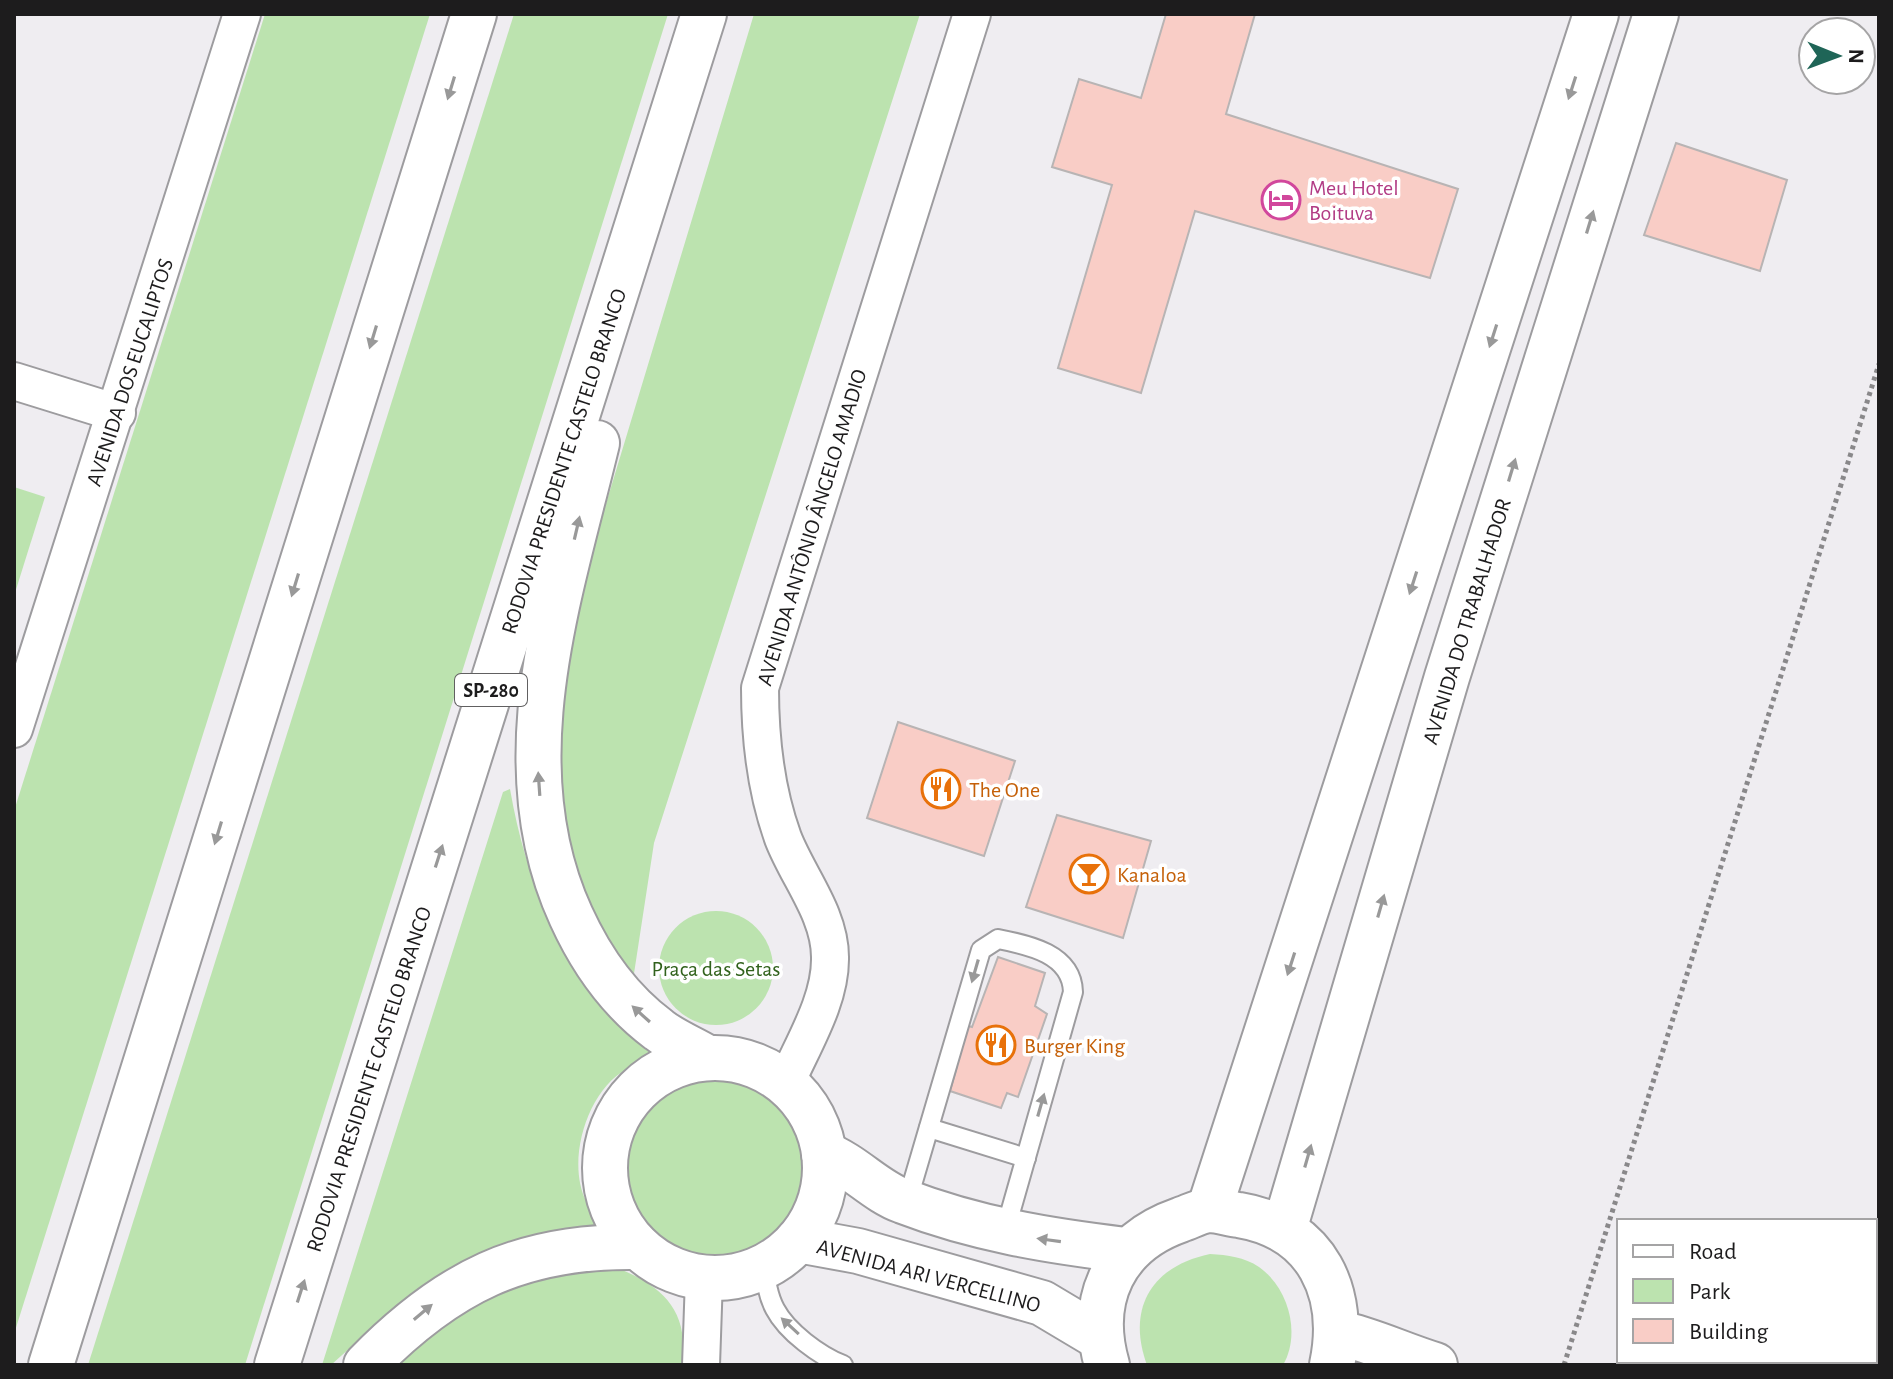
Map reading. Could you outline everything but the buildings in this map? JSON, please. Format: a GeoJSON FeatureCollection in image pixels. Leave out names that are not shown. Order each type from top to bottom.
{"type":"FeatureCollection","features":[{"type":"Feature","properties":{"kind":"main road"},"geometry":{"type":"LineString","coordinates":[[51,1365],[474,14]]}},
{"type":"Feature","properties":{"kind":"main road","name":"RODOVIA PRESIDENTE CASTELO BRANCO"},"geometry":{"type":"LineString","coordinates":[[277,1365],[704,14]]}},
{"type":"Feature","properties":{"kind":"main road"},"geometry":{"type":"LineString","coordinates":[[1209,1210],[1596,14]]}},
{"type":"Feature","properties":{"kind":"main road","name":"AVENIDA DO TRABALHADOR"},"geometry":{"type":"LineString","coordinates":[[1284,1230],[1447,677],[1656,14]]}},
{"type":"Feature","properties":{"kind":"main road"},"geometry":{"type":"LineString","coordinates":[[683,82],[554,620],[541,699],[537,766],[542,832],[558,889],[583,944],[617,992],[659,1030],[706,1057]]}},
{"type":"Feature","properties":{"kind":"main road"},"geometry":{"type":"LineString","coordinates":[[706,1057],[749,1063],[786,1083],[805,1104],[818,1127],[824,1154],[824,1185],[815,1214],[798,1240],[764,1266],[730,1277],[704,1278],[658,1263],[638,1247],[619,1223],[607,1193],[604,1161],[611,1130],[626,1102],[647,1079],[675,1064],[706,1057]]}},
{"type":"Feature","properties":{"kind":"main road"},"geometry":{"type":"LineString","coordinates":[[824,1154],[840,1160],[907,1202],[1004,1234],[1126,1250]]}},
{"type":"Feature","properties":{"kind":"main road"},"geometry":{"type":"LineString","coordinates":[[1103,1351],[1104,1291],[1126,1250],[1163,1226],[1209,1210],[1254,1218],[1284,1230],[1320,1262],[1334,1296],[1335,1349],[1435,1365]]}},
{"type":"Feature","properties":{"kind":"main road","name":"AVENIDA ARI VERCELLINO"},"geometry":{"type":"LineString","coordinates":[[798,1240],[858,1251],[1042,1303],[1103,1351]]}},
{"type":"Feature","properties":{"kind":"main road"},"geometry":{"type":"LineString","coordinates":[[366,1365],[435,1302],[483,1277],[543,1254],[585,1247],[638,1247]]}},
{"type":"Feature","properties":{"kind":"street","name":"AVENIDA DOS EUCALIPTOS"},"geometry":{"type":"LineString","coordinates":[[14,729],[242,14]]}},
{"type":"Feature","properties":{"kind":"street","name":"AVENIDA ANTÔNIO ÂNGELO AMADIO"},"geometry":{"type":"LineString","coordinates":[[786,1083],[828,986],[830,955],[825,925],[783,838],[765,765],[760,688],[767,657],[972,14]]}},
{"type":"Feature","properties":{"kind":"street"},"geometry":{"type":"LineString","coordinates":[[14,381],[117,413]]}},
{"type":"Feature","properties":{"kind":"street"},"geometry":{"type":"LineString","coordinates":[[701,1365],[704,1278]]}},
{"type":"Feature","properties":{"kind":"lane"},"geometry":{"type":"LineString","coordinates":[[907,1202],[981,950],[998,939],[1028,945],[1049,954],[1067,970],[1072,979],[1073,992],[1004,1234]]}},
{"type":"Feature","properties":{"kind":"lane"},"geometry":{"type":"LineString","coordinates":[[929,1128],[1026,1158]]}},
{"type":"Feature","properties":{"kind":"lane"},"geometry":{"type":"LineString","coordinates":[[764,1266],[769,1295],[783,1321],[827,1359],[843,1365]]}},
{"type":"Feature","properties":{"kind":"path"},"geometry":{"type":"LineString","coordinates":[[1564,1365],[1879,364]]}},
{"type":"Feature","properties":{"kind":"green space"},"geometry":{"type":"Polygon","coordinates":[[[265,14],[430,14],[14,1334],[14,811],[265,14]]]}},
{"type":"Feature","properties":{"kind":"green space"},"geometry":{"type":"Polygon","coordinates":[[[514,14],[668,14],[245,1365],[88,1365],[514,14]]]}},
{"type":"Feature","properties":{"kind":"green space"},"geometry":{"type":"Polygon","coordinates":[[[754,14],[920,14],[654,843],[633,980],[606,943],[583,895],[557,803],[563,646],[754,14]]]}},
{"type":"Feature","properties":{"kind":"green space"},"geometry":{"type":"Polygon","coordinates":[[[14,487],[45,497],[14,596],[14,487]]]}},
{"type":"Feature","properties":{"kind":"green space"},"geometry":{"type":"Polygon","coordinates":[[[510,789],[529,868],[559,937],[601,999],[656,1059],[630,1067],[613,1079],[591,1109],[584,1128],[578,1166],[580,1185],[586,1201],[604,1227],[446,1275],[402,1301],[331,1365],[322,1365],[503,792],[510,789]]]}},
{"type":"Feature","properties":{"kind":"green space","name":"Praça das Setas"},"geometry":{"type":"Polygon","coordinates":[[[716,911],[738,916],[756,928],[768,946],[773,968],[768,990],[756,1008],[738,1020],[716,1025],[694,1020],[676,1008],[664,990],[659,968],[664,946],[676,928],[694,916],[716,911]]]}},
{"type":"Feature","properties":{"kind":"green space"},"geometry":{"type":"Polygon","coordinates":[[[716,1074],[753,1082],[784,1102],[804,1133],[812,1170],[804,1207],[784,1238],[753,1258],[716,1266],[679,1258],[648,1238],[628,1207],[620,1170],[628,1133],[648,1102],[679,1082],[716,1074]]]}},
{"type":"Feature","properties":{"kind":"green space"},"geometry":{"type":"Polygon","coordinates":[[[1210,1254],[1236,1257],[1253,1264],[1278,1287],[1285,1299],[1291,1326],[1291,1340],[1283,1365],[1147,1365],[1140,1325],[1142,1308],[1149,1293],[1159,1279],[1173,1268],[1210,1254]]]}},
{"type":"Feature","properties":{"kind":"green space"},"geometry":{"type":"Polygon","coordinates":[[[603,1263],[645,1281],[667,1299],[680,1324],[683,1340],[681,1365],[389,1365],[454,1314],[511,1283],[603,1263]]]}},
{"type":"Feature","properties":{"kind":"place","name":"Meu Hotel Boituva"},"geometry":{"type":"Point","coordinates":[1281,200]}},
{"type":"Feature","properties":{"kind":"place","name":"The One"},"geometry":{"type":"Point","coordinates":[941,789]}},
{"type":"Feature","properties":{"kind":"place","name":"Kanaloa"},"geometry":{"type":"Point","coordinates":[1089,874]}},
{"type":"Feature","properties":{"kind":"place","name":"Burger King"},"geometry":{"type":"Point","coordinates":[996,1045]}}]}
